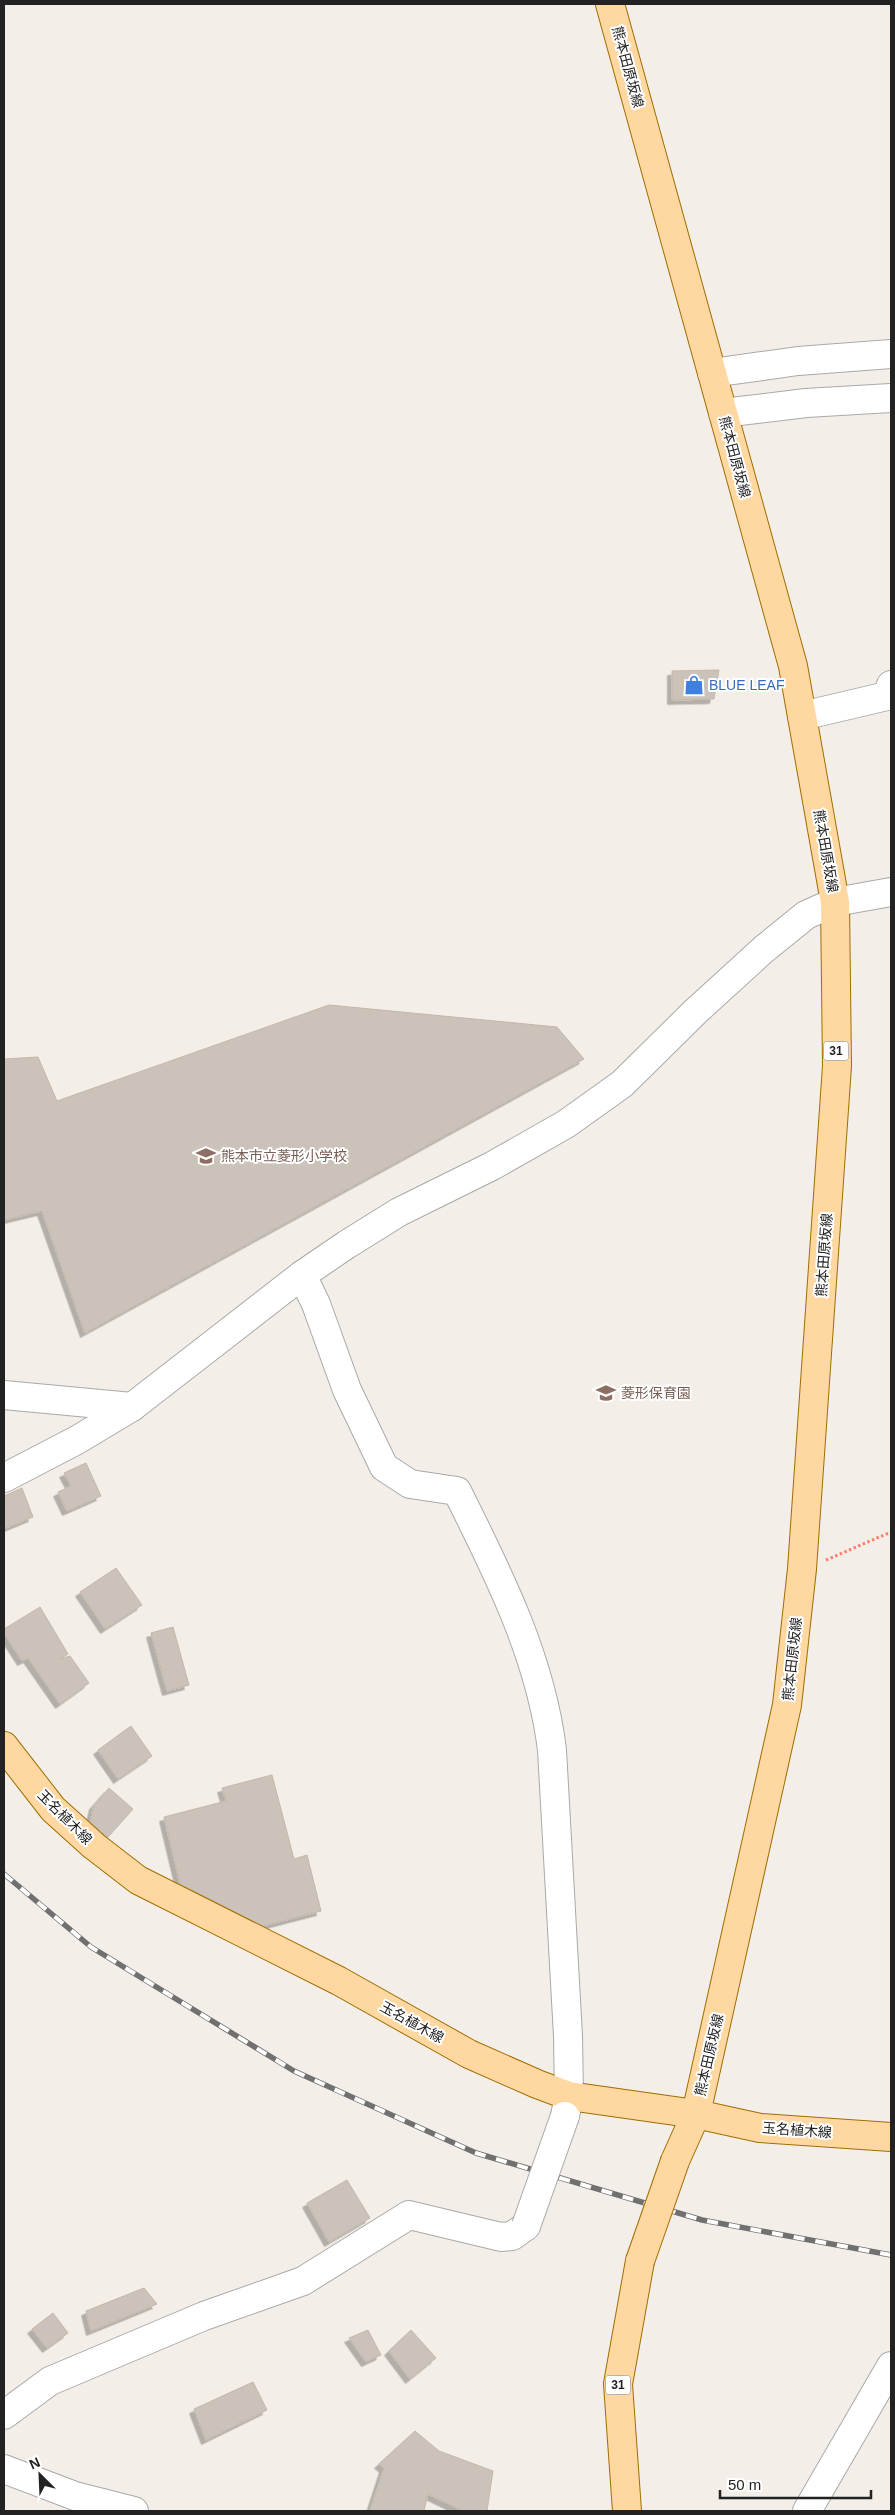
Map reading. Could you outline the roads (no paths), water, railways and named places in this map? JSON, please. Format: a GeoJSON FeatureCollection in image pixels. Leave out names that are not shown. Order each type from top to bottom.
{"type":"FeatureCollection","features":[{"type":"Feature","properties":{"kind":"main road","name":"熊本田原坂線"},"geometry":{"type":"LineString","coordinates":[[610,4],[793,666],[835,902],[836,1066],[802,1569],[787,1705],[696,2114],[675,2161],[640,2261],[618,2384],[627,2511]]}},
{"type":"Feature","properties":{"kind":"main road","name":"玉名植木線"},"geometry":{"type":"LineString","coordinates":[[4,1746],[53,1809],[94,1846],[138,1880],[339,1981],[469,2054],[567,2106],[696,2114],[760,2128],[891,2137]]}},
{"type":"Feature","properties":{"kind":"street"},"geometry":{"type":"LineString","coordinates":[[712,373],[798,361],[891,354]]}},
{"type":"Feature","properties":{"kind":"street"},"geometry":{"type":"LineString","coordinates":[[723,413],[806,403],[891,398]]}},
{"type":"Feature","properties":{"kind":"street"},"geometry":{"type":"LineString","coordinates":[[802,716],[887,696],[891,685]]}},
{"type":"Feature","properties":{"kind":"street"},"geometry":{"type":"LineString","coordinates":[[4,1478],[77,1440],[132,1407],[302,1275],[399,1212],[492,1166],[566,1124],[622,1084],[696,1011],[764,949],[806,915],[835,902],[891,892]]}},
{"type":"Feature","properties":{"kind":"street"},"geometry":{"type":"LineString","coordinates":[[4,2415],[50,2381],[204,2316],[303,2281],[409,2215],[501,2237],[512,2236],[526,2226],[567,2106],[568,2036],[552,1750],[548,1714],[507,1591],[458,1491],[410,1484],[384,1467],[348,1390],[316,1304],[302,1275]]}},
{"type":"Feature","properties":{"kind":"street"},"geometry":{"type":"LineString","coordinates":[[4,1395],[132,1407]]}},
{"type":"Feature","properties":{"kind":"street"},"geometry":{"type":"LineString","coordinates":[[807,2511],[891,2366]]}},
{"type":"Feature","properties":{"kind":"street"},"geometry":{"type":"LineString","coordinates":[[4,2469],[75,2496],[134,2511]]}},
{"type":"Feature","properties":{"kind":"railway"},"geometry":{"type":"LineString","coordinates":[[4,1874],[91,1947],[294,2071],[476,2153],[702,2220],[891,2255]]}},
{"type":"Feature","properties":{"kind":"place","name":"BLUE LEAF"},"geometry":{"type":"Point","coordinates":[694,685]}},
{"type":"Feature","properties":{"kind":"place","name":"熊本市立菱形小学校"},"geometry":{"type":"Point","coordinates":[206,1156]}},
{"type":"Feature","properties":{"kind":"place","name":"菱形保育園"},"geometry":{"type":"Point","coordinates":[606,1393]}}]}
